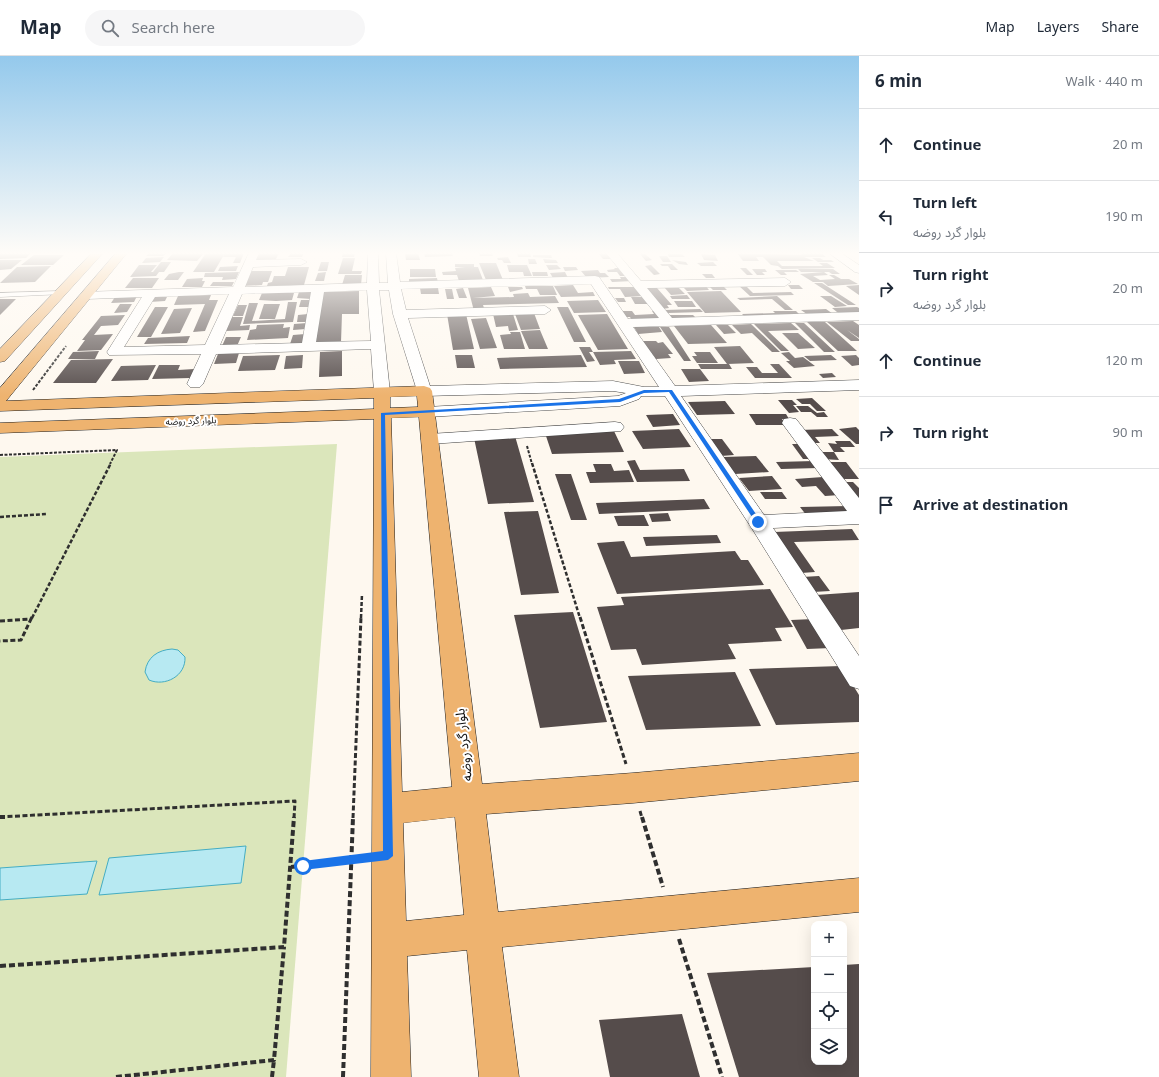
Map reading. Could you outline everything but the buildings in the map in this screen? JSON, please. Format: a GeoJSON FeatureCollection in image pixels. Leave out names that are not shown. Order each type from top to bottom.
{"type":"FeatureCollection","features":[{"type":"Feature","properties":{"kind":"main road"},"geometry":{"type":"LineString","coordinates":[[1,355],[53,301]]}},
{"type":"Feature","properties":{"kind":"main road"},"geometry":{"type":"LineString","coordinates":[[0,398],[82,301]]}},
{"type":"Feature","properties":{"kind":"main road"},"geometry":{"type":"LineString","coordinates":[[382,403],[391,1077]]}},
{"type":"Feature","properties":{"kind":"main road","name":"بلوار گرد روضه"},"geometry":{"type":"LineString","coordinates":[[0,428],[382,403]]}},
{"type":"Feature","properties":{"kind":"main road","name":"بلوار گرد روضه"},"geometry":{"type":"LineString","coordinates":[[0,406],[382,403],[427,414],[499,1077]]}},
{"type":"Feature","properties":{"kind":"main road"},"geometry":{"type":"LineString","coordinates":[[388,809],[469,800],[633,788],[859,767]]}},
{"type":"Feature","properties":{"kind":"main road"},"geometry":{"type":"LineString","coordinates":[[389,940],[859,895]]}},
{"type":"Feature","properties":{"kind":"street"},"geometry":{"type":"LineString","coordinates":[[146,301],[114,352],[379,345]]}},
{"type":"Feature","properties":{"kind":"street"},"geometry":{"type":"LineString","coordinates":[[195,384],[234,301]]}},
{"type":"Feature","properties":{"kind":"street"},"geometry":{"type":"LineString","coordinates":[[308,347],[316,301]]}},
{"type":"Feature","properties":{"kind":"street"},"geometry":{"type":"LineString","coordinates":[[374,301],[379,345],[382,403]]}},
{"type":"Feature","properties":{"kind":"street"},"geometry":{"type":"LineString","coordinates":[[397,301],[427,414]]}},
{"type":"Feature","properties":{"kind":"street"},"geometry":{"type":"LineString","coordinates":[[609,301],[758,522],[859,678]]}},
{"type":"Feature","properties":{"kind":"street"},"geometry":{"type":"LineString","coordinates":[[652,301],[669,322]]}},
{"type":"Feature","properties":{"kind":"street"},"geometry":{"type":"LineString","coordinates":[[400,314],[545,310]]}},
{"type":"Feature","properties":{"kind":"street"},"geometry":{"type":"LineString","coordinates":[[624,323],[859,316]]}},
{"type":"Feature","properties":{"kind":"street"},"geometry":{"type":"LineString","coordinates":[[427,414],[613,386],[644,392],[859,385]]}},
{"type":"Feature","properties":{"kind":"street"},"geometry":{"type":"LineString","coordinates":[[427,414],[620,401],[644,392]]}},
{"type":"Feature","properties":{"kind":"street"},"geometry":{"type":"LineString","coordinates":[[427,414],[522,432],[615,427]]}},
{"type":"Feature","properties":{"kind":"street"},"geometry":{"type":"LineString","coordinates":[[790,423],[859,512]]}},
{"type":"Feature","properties":{"kind":"street"},"geometry":{"type":"LineString","coordinates":[[758,522],[859,517]]}},
{"type":"Feature","properties":{"kind":"path"},"geometry":{"type":"LineString","coordinates":[[522,432],[722,1077]]}},
{"type":"Feature","properties":{"kind":"path"},"geometry":{"type":"LineString","coordinates":[[0,455],[117,450],[21,640],[0,641]]}},
{"type":"Feature","properties":{"kind":"path"},"geometry":{"type":"LineString","coordinates":[[0,517],[46,514]]}},
{"type":"Feature","properties":{"kind":"path"},"geometry":{"type":"LineString","coordinates":[[343,1077],[362,585]]}},
{"type":"Feature","properties":{"kind":"path"},"geometry":{"type":"LineString","coordinates":[[0,621],[31,619]]}},
{"type":"Feature","properties":{"kind":"path"},"geometry":{"type":"LineString","coordinates":[[0,817],[295,800],[291,867],[272,1077]]}},
{"type":"Feature","properties":{"kind":"path"},"geometry":{"type":"LineString","coordinates":[[291,867],[388,856]]}},
{"type":"Feature","properties":{"kind":"path"},"geometry":{"type":"LineString","coordinates":[[0,966],[284,947]]}},
{"type":"Feature","properties":{"kind":"path"},"geometry":{"type":"LineString","coordinates":[[116,1077],[274,1060]]}},
{"type":"Feature","properties":{"kind":"green space"},"geometry":{"type":"Polygon","coordinates":[[[337,444],[286,1077],[0,1077],[0,457],[337,444]]]}},
{"type":"Feature","properties":{"kind":"water"},"geometry":{"type":"Polygon","coordinates":[[[172,649],[178,650],[185,657],[182,670],[168,681],[155,682],[149,680],[145,672],[148,662],[154,655],[162,651],[172,649]]]}},
{"type":"Feature","properties":{"kind":"water"},"geometry":{"type":"Polygon","coordinates":[[[246,846],[241,883],[99,895],[109,858],[246,846]]]}},
{"type":"Feature","properties":{"kind":"water"},"geometry":{"type":"Polygon","coordinates":[[[97,861],[87,894],[0,900],[0,868],[97,861]]]}},
{"type":"Feature","properties":{"kind":"route"},"geometry":{"type":"LineString","coordinates":[[303,866],[388,856],[382,414],[620,401],[644,392],[670,391],[758,522]]}}]}
